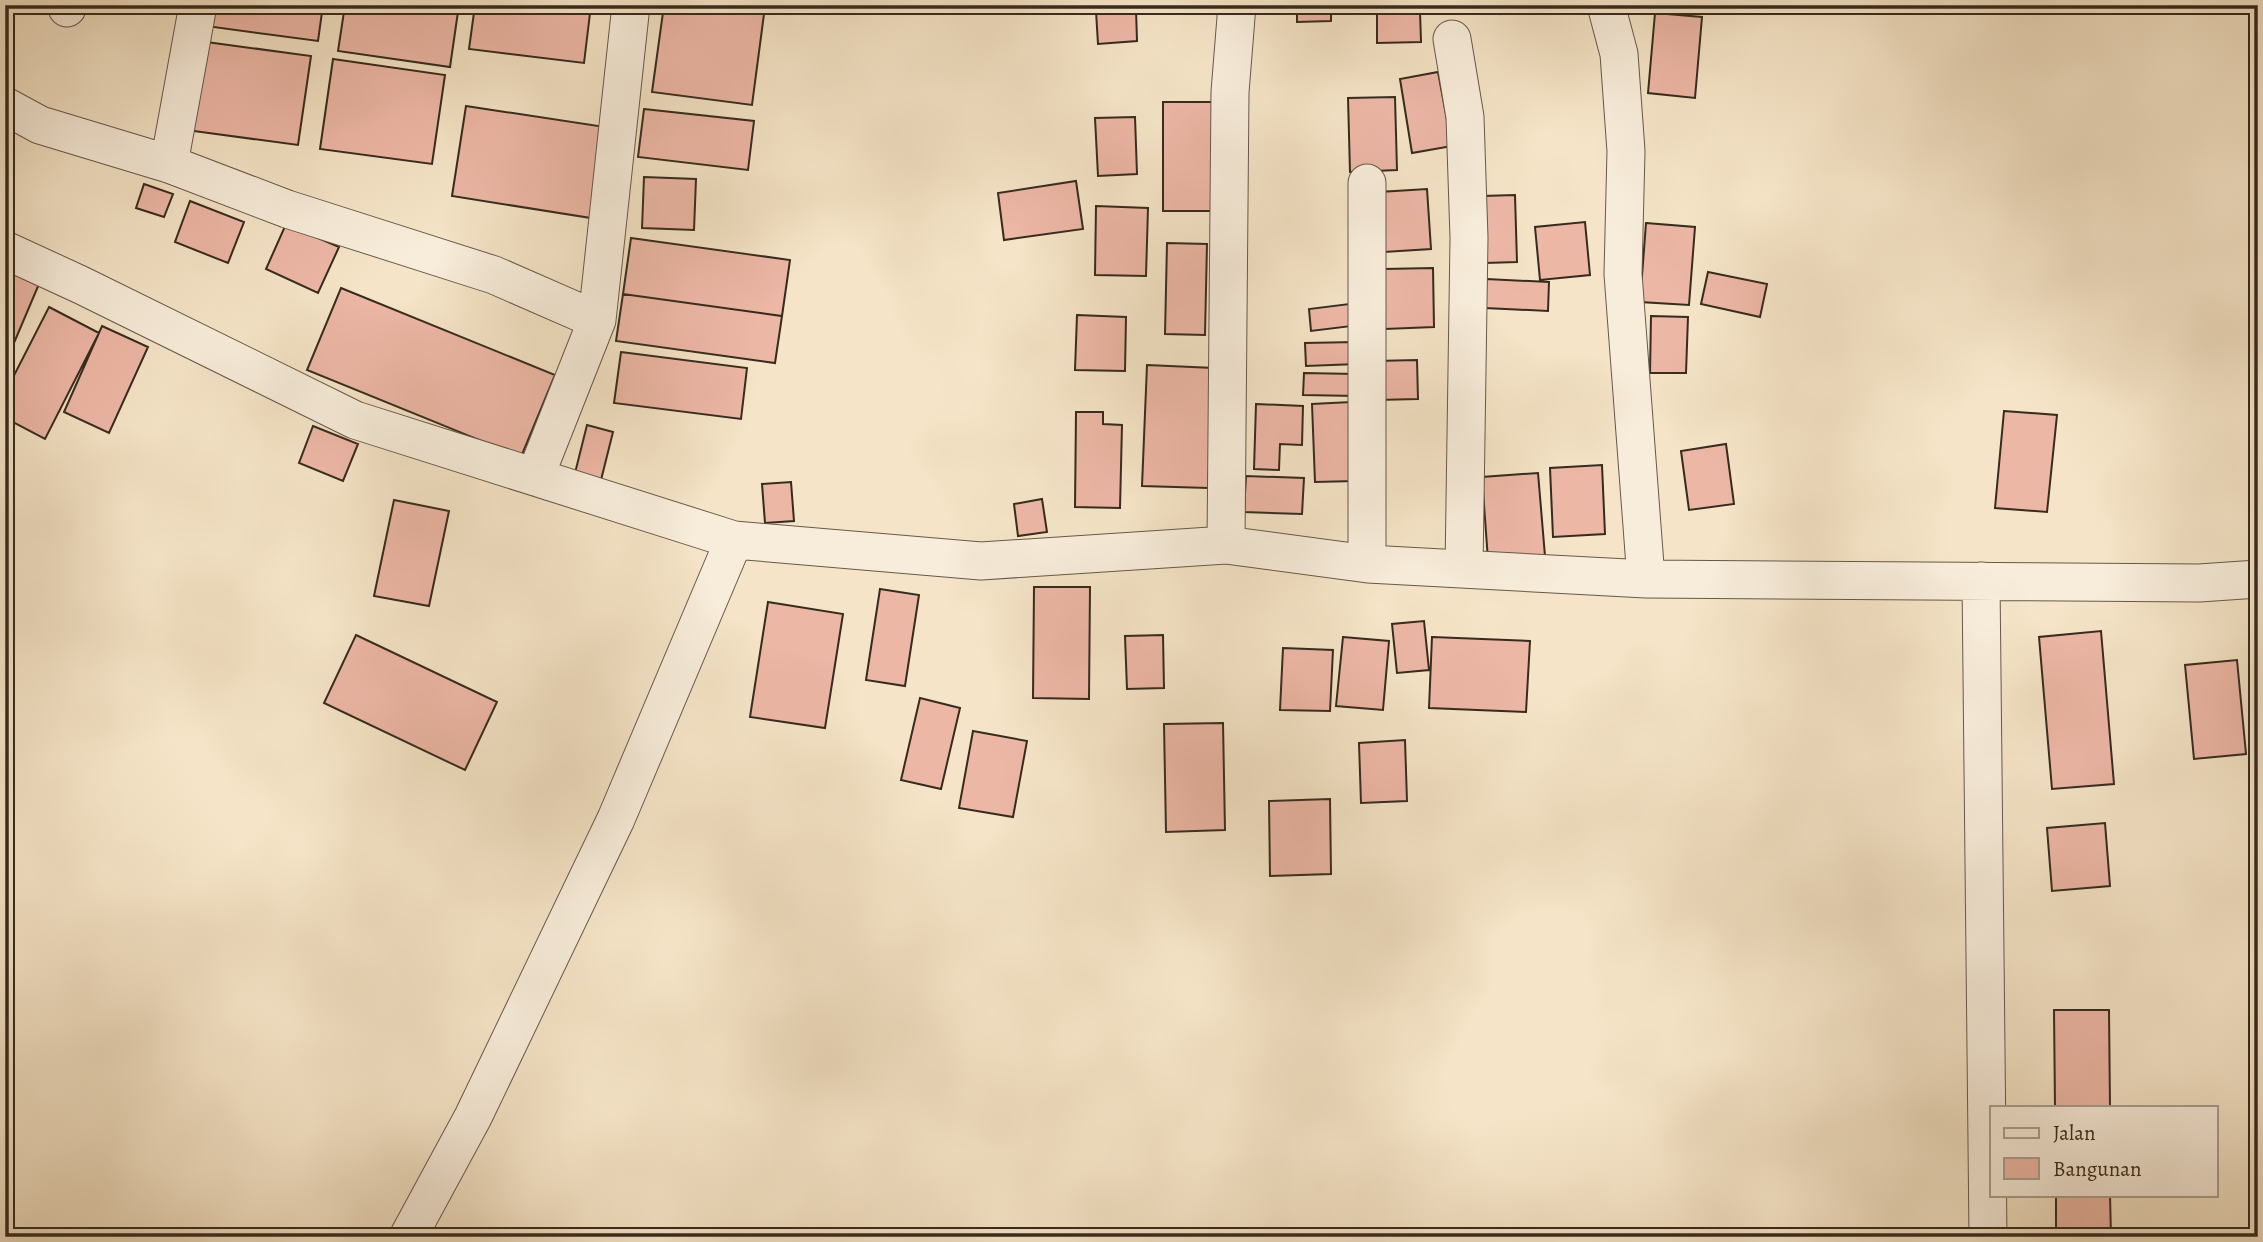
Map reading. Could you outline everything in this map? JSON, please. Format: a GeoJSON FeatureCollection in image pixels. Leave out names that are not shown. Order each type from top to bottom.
{"type":"FeatureCollection","features":[{"type":"Feature","properties":{"kind":"street"},"geometry":{"type":"LineString","coordinates":[[169,164],[198,5]]}},
{"type":"Feature","properties":{"kind":"street"},"geometry":{"type":"LineString","coordinates":[[535,477],[597,320],[631,5]]}},
{"type":"Feature","properties":{"kind":"street"},"geometry":{"type":"LineString","coordinates":[[1226,545],[1230,92],[1237,5]]}},
{"type":"Feature","properties":{"kind":"street"},"geometry":{"type":"LineString","coordinates":[[1606,5],[1619,54],[1626,151],[1623,274],[1646,579]]}},
{"type":"Feature","properties":{"kind":"street"},"geometry":{"type":"LineString","coordinates":[[1452,39],[1465,117],[1469,238],[1464,569]]}},
{"type":"Feature","properties":{"kind":"street"},"geometry":{"type":"LineString","coordinates":[[5,106],[40,125],[169,164],[287,209],[494,275],[597,320]]}},
{"type":"Feature","properties":{"kind":"street"},"geometry":{"type":"LineString","coordinates":[[1367,183],[1367,564]]}},
{"type":"Feature","properties":{"kind":"street"},"geometry":{"type":"LineString","coordinates":[[5,250],[355,420],[734,540],[981,561],[1226,545],[1367,564],[1646,579],[2199,583],[2258,579]]}},
{"type":"Feature","properties":{"kind":"street"},"geometry":{"type":"LineString","coordinates":[[408,1237],[473,1117],[616,819],[734,540]]}},
{"type":"Feature","properties":{"kind":"street"},"geometry":{"type":"LineString","coordinates":[[1981,581],[1989,1237]]}},
{"type":"Feature","properties":{"kind":"building"},"geometry":{"type":"Polygon","coordinates":[[[127,5],[176,5],[174,13],[127,5]]]}},
{"type":"Feature","properties":{"kind":"building"},"geometry":{"type":"Polygon","coordinates":[[[210,5],[323,5],[318,41],[206,26],[210,5]]]}},
{"type":"Feature","properties":{"kind":"building"},"geometry":{"type":"Polygon","coordinates":[[[345,5],[459,5],[450,67],[338,51],[345,5]]]}},
{"type":"Feature","properties":{"kind":"building"},"geometry":{"type":"Polygon","coordinates":[[[475,5],[591,5],[584,63],[469,49],[475,5]]]}},
{"type":"Feature","properties":{"kind":"building"},"geometry":{"type":"Polygon","coordinates":[[[664,5],[697,5],[764,14],[752,105],[652,92],[664,5]]]}},
{"type":"Feature","properties":{"kind":"building"},"geometry":{"type":"Polygon","coordinates":[[[1297,5],[1331,5],[1331,21],[1297,22],[1297,5]]]}},
{"type":"Feature","properties":{"kind":"building"},"geometry":{"type":"Polygon","coordinates":[[[1499,5],[1537,5],[1501,14],[1499,5]]]}},
{"type":"Feature","properties":{"kind":"building"},"geometry":{"type":"Polygon","coordinates":[[[1136,9],[1137,41],[1098,44],[1096,11],[1136,9]]]}},
{"type":"Feature","properties":{"kind":"building"},"geometry":{"type":"Polygon","coordinates":[[[1420,11],[1421,42],[1377,43],[1377,12],[1420,11]]]}},
{"type":"Feature","properties":{"kind":"building"},"geometry":{"type":"Polygon","coordinates":[[[1655,13],[1702,17],[1695,98],[1648,93],[1655,13]]]}},
{"type":"Feature","properties":{"kind":"building"},"geometry":{"type":"Polygon","coordinates":[[[199,41],[311,56],[298,145],[186,130],[199,41]]]}},
{"type":"Feature","properties":{"kind":"building"},"geometry":{"type":"Polygon","coordinates":[[[333,59],[445,75],[432,164],[320,149],[333,59]]]}},
{"type":"Feature","properties":{"kind":"building"},"geometry":{"type":"Polygon","coordinates":[[[1438,72],[1452,146],[1412,153],[1400,79],[1438,72]]]}},
{"type":"Feature","properties":{"kind":"building"},"geometry":{"type":"Polygon","coordinates":[[[1395,97],[1397,170],[1350,172],[1348,98],[1395,97]]]}},
{"type":"Feature","properties":{"kind":"building"},"geometry":{"type":"Polygon","coordinates":[[[1163,102],[1218,102],[1217,211],[1163,211],[1163,102]]]}},
{"type":"Feature","properties":{"kind":"building"},"geometry":{"type":"Polygon","coordinates":[[[466,106],[605,127],[591,218],[452,196],[466,106]]]}},
{"type":"Feature","properties":{"kind":"building"},"geometry":{"type":"Polygon","coordinates":[[[644,109],[754,121],[748,170],[638,157],[644,109]]]}},
{"type":"Feature","properties":{"kind":"building"},"geometry":{"type":"Polygon","coordinates":[[[1135,117],[1137,174],[1098,176],[1095,118],[1135,117]]]}},
{"type":"Feature","properties":{"kind":"building"},"geometry":{"type":"Polygon","coordinates":[[[644,177],[696,179],[694,230],[642,228],[644,177]]]}},
{"type":"Feature","properties":{"kind":"building"},"geometry":{"type":"Polygon","coordinates":[[[1076,181],[1083,229],[1004,240],[998,193],[1076,181]]]}},
{"type":"Feature","properties":{"kind":"building"},"geometry":{"type":"Polygon","coordinates":[[[144,184],[173,194],[164,217],[136,208],[144,184]]]}},
{"type":"Feature","properties":{"kind":"building"},"geometry":{"type":"Polygon","coordinates":[[[1427,189],[1431,249],[1384,252],[1379,192],[1427,189]]]}},
{"type":"Feature","properties":{"kind":"building"},"geometry":{"type":"Polygon","coordinates":[[[1515,195],[1517,262],[1485,263],[1482,196],[1515,195]]]}},
{"type":"Feature","properties":{"kind":"building"},"geometry":{"type":"Polygon","coordinates":[[[190,201],[244,222],[228,263],[175,242],[190,201]]]}},
{"type":"Feature","properties":{"kind":"building"},"geometry":{"type":"Polygon","coordinates":[[[1096,206],[1148,208],[1146,276],[1095,275],[1096,206]]]}},
{"type":"Feature","properties":{"kind":"building"},"geometry":{"type":"Polygon","coordinates":[[[1585,222],[1590,275],[1540,280],[1535,227],[1585,222]]]}},
{"type":"Feature","properties":{"kind":"building"},"geometry":{"type":"Polygon","coordinates":[[[1646,223],[1695,227],[1689,305],[1640,302],[1646,223]]]}},
{"type":"Feature","properties":{"kind":"building"},"geometry":{"type":"Polygon","coordinates":[[[286,224],[339,247],[318,293],[266,269],[286,224]]]}},
{"type":"Feature","properties":{"kind":"building"},"geometry":{"type":"Polygon","coordinates":[[[631,238],[790,260],[782,316],[623,294],[631,238]]]}},
{"type":"Feature","properties":{"kind":"building"},"geometry":{"type":"Polygon","coordinates":[[[1167,243],[1207,244],[1205,335],[1165,334],[1167,243]]]}},
{"type":"Feature","properties":{"kind":"building"},"geometry":{"type":"Polygon","coordinates":[[[1433,268],[1434,327],[1385,329],[1384,269],[1433,268]]]}},
{"type":"Feature","properties":{"kind":"building"},"geometry":{"type":"Polygon","coordinates":[[[5,270],[39,284],[11,350],[5,348],[5,270]]]}},
{"type":"Feature","properties":{"kind":"building"},"geometry":{"type":"Polygon","coordinates":[[[1708,272],[1767,284],[1760,317],[1701,304],[1708,272]]]}},
{"type":"Feature","properties":{"kind":"building"},"geometry":{"type":"Polygon","coordinates":[[[1486,279],[1549,282],[1548,311],[1485,308],[1486,279]]]}},
{"type":"Feature","properties":{"kind":"building"},"geometry":{"type":"Polygon","coordinates":[[[341,288],[555,375],[521,457],[307,370],[341,288]]]}},
{"type":"Feature","properties":{"kind":"building"},"geometry":{"type":"Polygon","coordinates":[[[623,294],[782,316],[775,363],[616,341],[623,294]]]}},
{"type":"Feature","properties":{"kind":"building"},"geometry":{"type":"Polygon","coordinates":[[[1357,303],[1360,325],[1311,331],[1309,309],[1357,303]]]}},
{"type":"Feature","properties":{"kind":"building"},"geometry":{"type":"Polygon","coordinates":[[[49,307],[99,333],[45,439],[5,418],[5,393],[49,307]]]}},
{"type":"Feature","properties":{"kind":"building"},"geometry":{"type":"Polygon","coordinates":[[[1077,315],[1126,317],[1125,371],[1075,370],[1077,315]]]}},
{"type":"Feature","properties":{"kind":"building"},"geometry":{"type":"Polygon","coordinates":[[[1651,316],[1688,317],[1686,373],[1650,373],[1651,316]]]}},
{"type":"Feature","properties":{"kind":"building"},"geometry":{"type":"Polygon","coordinates":[[[102,326],[148,347],[109,433],[64,412],[102,326]]]}},
{"type":"Feature","properties":{"kind":"building"},"geometry":{"type":"Polygon","coordinates":[[[1356,342],[1357,364],[1306,366],[1305,343],[1356,342]]]}},
{"type":"Feature","properties":{"kind":"building"},"geometry":{"type":"Polygon","coordinates":[[[621,352],[747,368],[741,419],[614,403],[621,352]]]}},
{"type":"Feature","properties":{"kind":"building"},"geometry":{"type":"Polygon","coordinates":[[[1417,360],[1418,399],[1376,400],[1375,361],[1417,360]]]}},
{"type":"Feature","properties":{"kind":"building"},"geometry":{"type":"Polygon","coordinates":[[[1147,365],[1214,368],[1208,488],[1142,486],[1147,365]]]}},
{"type":"Feature","properties":{"kind":"building"},"geometry":{"type":"Polygon","coordinates":[[[1304,373],[1356,374],[1356,396],[1303,395],[1304,373]]]}},
{"type":"Feature","properties":{"kind":"building"},"geometry":{"type":"Polygon","coordinates":[[[1351,402],[1355,481],[1315,482],[1312,404],[1351,402]]]}},
{"type":"Feature","properties":{"kind":"building"},"geometry":{"type":"Polygon","coordinates":[[[1256,404],[1303,406],[1302,445],[1280,444],[1279,470],[1254,469],[1256,404]]]}},
{"type":"Feature","properties":{"kind":"building"},"geometry":{"type":"Polygon","coordinates":[[[2004,411],[2057,415],[2047,512],[1995,508],[2004,411]]]}},
{"type":"Feature","properties":{"kind":"building"},"geometry":{"type":"Polygon","coordinates":[[[1076,412],[1103,412],[1103,424],[1122,425],[1120,508],[1075,507],[1076,412]]]}},
{"type":"Feature","properties":{"kind":"building"},"geometry":{"type":"Polygon","coordinates":[[[587,425],[613,432],[601,480],[575,473],[587,425]]]}},
{"type":"Feature","properties":{"kind":"building"},"geometry":{"type":"Polygon","coordinates":[[[313,426],[358,444],[343,481],[299,463],[313,426]]]}},
{"type":"Feature","properties":{"kind":"building"},"geometry":{"type":"Polygon","coordinates":[[[1726,444],[1734,504],[1689,510],[1681,451],[1726,444]]]}},
{"type":"Feature","properties":{"kind":"building"},"geometry":{"type":"Polygon","coordinates":[[[1602,465],[1605,534],[1553,537],[1550,468],[1602,465]]]}},
{"type":"Feature","properties":{"kind":"building"},"geometry":{"type":"Polygon","coordinates":[[[1538,473],[1545,556],[1488,560],[1482,477],[1538,473]]]}},
{"type":"Feature","properties":{"kind":"building"},"geometry":{"type":"Polygon","coordinates":[[[1246,476],[1304,478],[1302,514],[1244,512],[1246,476]]]}},
{"type":"Feature","properties":{"kind":"building"},"geometry":{"type":"Polygon","coordinates":[[[791,482],[794,521],[765,523],[762,484],[791,482]]]}},
{"type":"Feature","properties":{"kind":"building"},"geometry":{"type":"Polygon","coordinates":[[[1042,499],[1047,532],[1018,536],[1014,504],[1042,499]]]}},
{"type":"Feature","properties":{"kind":"building"},"geometry":{"type":"Polygon","coordinates":[[[394,500],[449,511],[429,606],[374,596],[394,500]]]}},
{"type":"Feature","properties":{"kind":"building"},"geometry":{"type":"Polygon","coordinates":[[[1034,587],[1090,587],[1089,699],[1033,698],[1034,587]]]}},
{"type":"Feature","properties":{"kind":"building"},"geometry":{"type":"Polygon","coordinates":[[[880,589],[919,595],[905,686],[866,680],[880,589]]]}},
{"type":"Feature","properties":{"kind":"building"},"geometry":{"type":"Polygon","coordinates":[[[768,602],[843,614],[825,728],[750,717],[768,602]]]}},
{"type":"Feature","properties":{"kind":"building"},"geometry":{"type":"Polygon","coordinates":[[[1424,621],[1429,670],[1397,673],[1392,624],[1424,621]]]}},
{"type":"Feature","properties":{"kind":"building"},"geometry":{"type":"Polygon","coordinates":[[[2101,631],[2114,784],[2052,789],[2039,637],[2101,631]]]}},
{"type":"Feature","properties":{"kind":"building"},"geometry":{"type":"Polygon","coordinates":[[[356,635],[497,702],[465,770],[324,703],[356,635]]]}},
{"type":"Feature","properties":{"kind":"building"},"geometry":{"type":"Polygon","coordinates":[[[1163,635],[1164,688],[1127,689],[1125,636],[1163,635]]]}},
{"type":"Feature","properties":{"kind":"building"},"geometry":{"type":"Polygon","coordinates":[[[1343,637],[1389,641],[1383,710],[1336,706],[1343,637]]]}},
{"type":"Feature","properties":{"kind":"building"},"geometry":{"type":"Polygon","coordinates":[[[1432,637],[1530,641],[1526,712],[1429,708],[1432,637]]]}},
{"type":"Feature","properties":{"kind":"building"},"geometry":{"type":"Polygon","coordinates":[[[1283,648],[1333,650],[1330,711],[1280,710],[1283,648]]]}},
{"type":"Feature","properties":{"kind":"building"},"geometry":{"type":"Polygon","coordinates":[[[2237,660],[2246,754],[2194,759],[2185,665],[2237,660]]]}},
{"type":"Feature","properties":{"kind":"building"},"geometry":{"type":"Polygon","coordinates":[[[920,698],[960,708],[941,789],[901,780],[920,698]]]}},
{"type":"Feature","properties":{"kind":"building"},"geometry":{"type":"Polygon","coordinates":[[[1223,723],[1225,830],[1166,832],[1164,724],[1223,723]]]}},
{"type":"Feature","properties":{"kind":"building"},"geometry":{"type":"Polygon","coordinates":[[[973,731],[1027,741],[1013,817],[959,808],[973,731]]]}},
{"type":"Feature","properties":{"kind":"building"},"geometry":{"type":"Polygon","coordinates":[[[1405,740],[1407,801],[1361,803],[1359,743],[1405,740]]]}},
{"type":"Feature","properties":{"kind":"building"},"geometry":{"type":"Polygon","coordinates":[[[1330,799],[1331,874],[1270,876],[1269,801],[1330,799]]]}},
{"type":"Feature","properties":{"kind":"building"},"geometry":{"type":"Polygon","coordinates":[[[2105,823],[2110,886],[2052,891],[2047,828],[2105,823]]]}},
{"type":"Feature","properties":{"kind":"building"},"geometry":{"type":"Polygon","coordinates":[[[2054,1010],[2109,1010],[2110,1106],[2055,1106],[2054,1010]]]}},
{"type":"Feature","properties":{"kind":"building"},"geometry":{"type":"Polygon","coordinates":[[[2056,1196],[2110,1196],[2111,1237],[2056,1237],[2056,1196]]]}}]}
